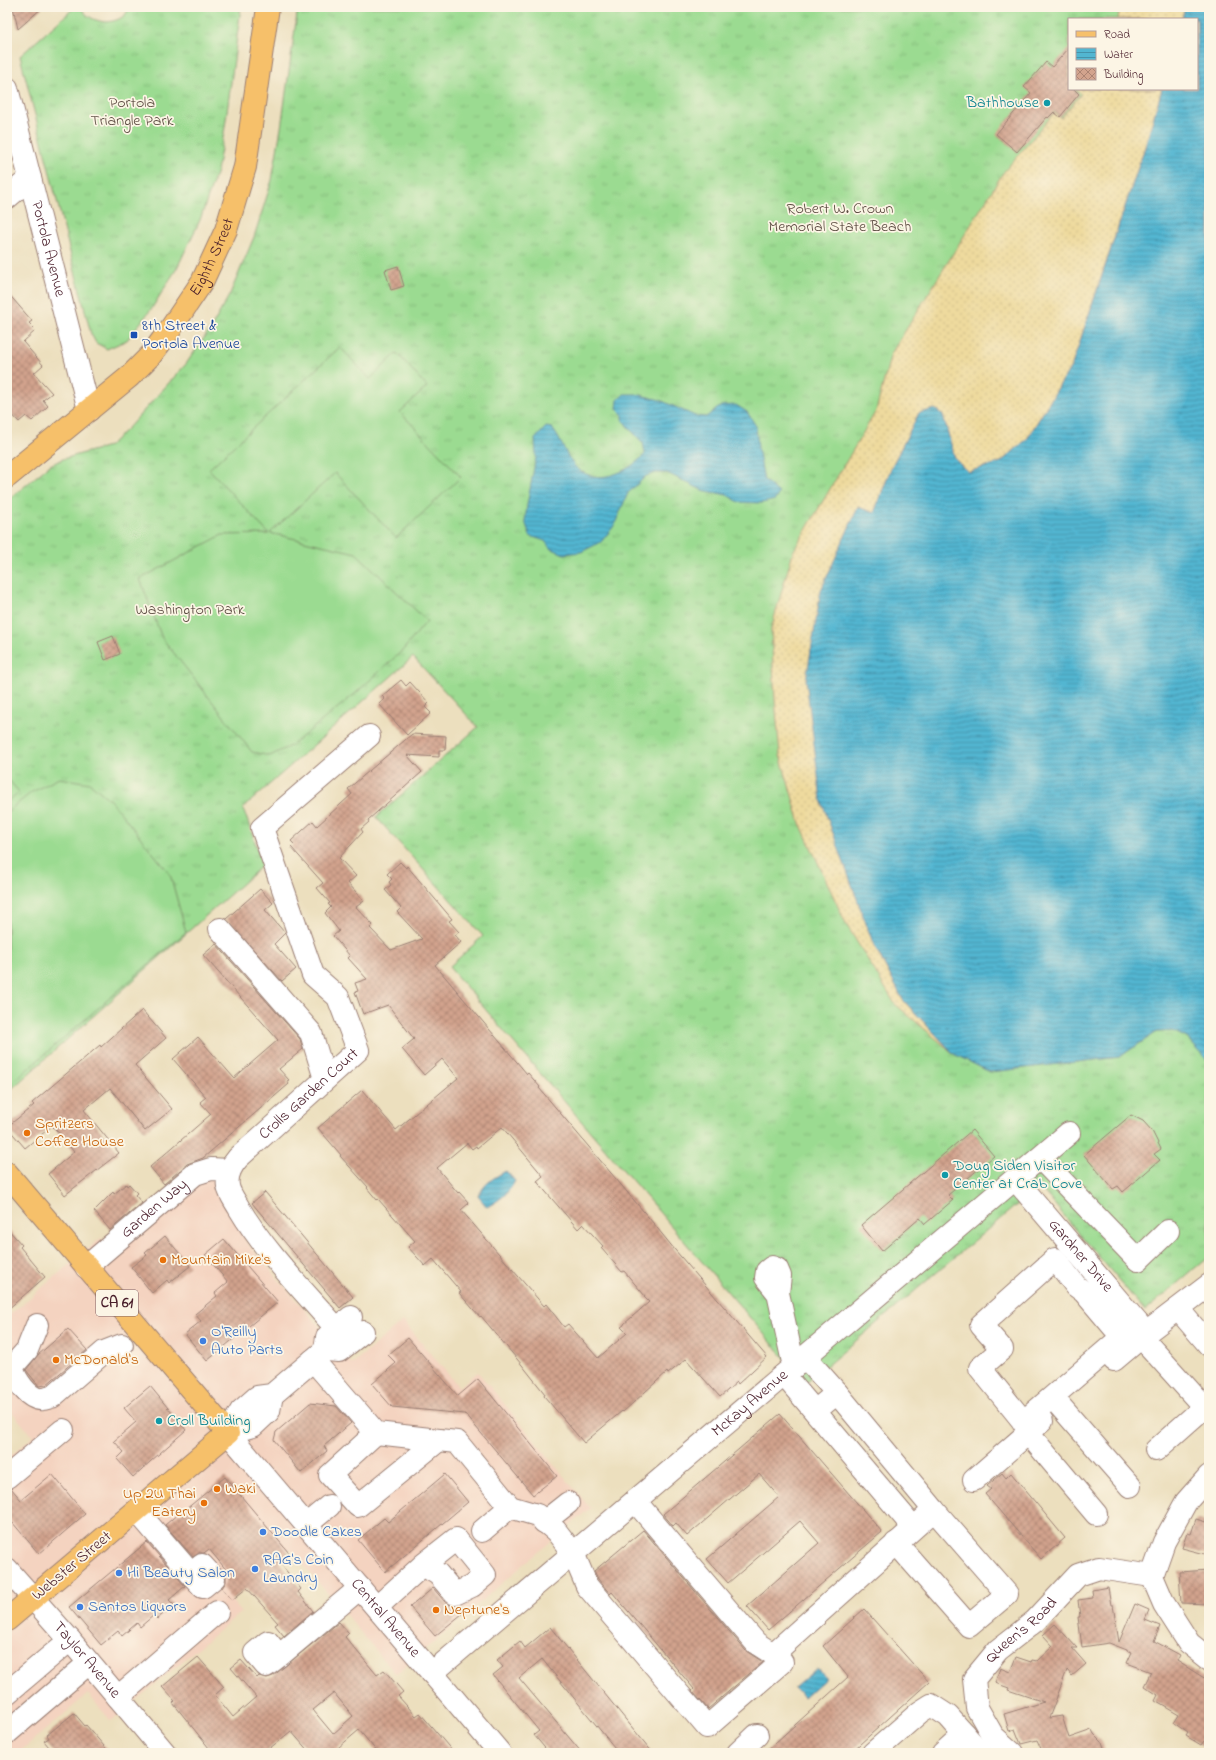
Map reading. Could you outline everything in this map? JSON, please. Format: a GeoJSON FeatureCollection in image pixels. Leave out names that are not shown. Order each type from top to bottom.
{"type":"FeatureCollection","features":[{"type":"Feature","properties":{"kind":"main road","name":"Eighth Street"},"geometry":{"type":"LineString","coordinates":[[7,477],[129,377],[150,355],[169,331],[202,282],[226,230],[245,167],[268,7]]}},
{"type":"Feature","properties":{"kind":"main road","name":"Central Avenue"},"geometry":{"type":"LineString","coordinates":[[7,1173],[228,1433]]}},
{"type":"Feature","properties":{"kind":"main road","name":"Webster Street"},"geometry":{"type":"LineString","coordinates":[[7,1620],[138,1511],[228,1433]]}},
{"type":"Feature","properties":{"kind":"street","name":"Portola Avenue"},"geometry":{"type":"LineString","coordinates":[[7,88],[89,410]]}},
{"type":"Feature","properties":{"kind":"street"},"geometry":{"type":"LineString","coordinates":[[7,198],[30,178]]}},
{"type":"Feature","properties":{"kind":"street","name":"Crolls Garden Court"},"geometry":{"type":"LineString","coordinates":[[230,1170],[238,1158],[358,1050],[338,997],[313,975],[262,828],[369,736]]}},
{"type":"Feature","properties":{"kind":"street"},"geometry":{"type":"LineString","coordinates":[[220,929],[311,1033],[325,1079]]}},
{"type":"Feature","properties":{"kind":"street","name":"McKay Avenue"},"geometry":{"type":"LineString","coordinates":[[432,1673],[1069,1134]]}},
{"type":"Feature","properties":{"kind":"street"},"geometry":{"type":"LineString","coordinates":[[1040,1158],[1138,1260],[1168,1231]]}},
{"type":"Feature","properties":{"kind":"street","name":"Garden Way"},"geometry":{"type":"LineString","coordinates":[[86,1267],[195,1174],[211,1169],[230,1170]]}},
{"type":"Feature","properties":{"kind":"street","name":"Webster Street"},"geometry":{"type":"LineString","coordinates":[[228,1433],[241,1411],[257,1397],[272,1395],[319,1355],[327,1337],[350,1326],[260,1239],[247,1222],[228,1187],[228,1176],[230,1170]]}},
{"type":"Feature","properties":{"kind":"street","name":"Gardner Drive"},"geometry":{"type":"LineString","coordinates":[[1015,1180],[1144,1335],[1206,1405]]}},
{"type":"Feature","properties":{"kind":"street"},"geometry":{"type":"LineString","coordinates":[[974,1480],[1027,1429],[1122,1337],[1084,1292],[1076,1286],[1055,1259],[981,1324],[1002,1349],[980,1368],[1027,1429],[1096,1514]]}},
{"type":"Feature","properties":{"kind":"street"},"geometry":{"type":"LineString","coordinates":[[1027,1429],[1060,1406],[1144,1335],[1209,1285]]}},
{"type":"Feature","properties":{"kind":"street"},"geometry":{"type":"LineString","coordinates":[[778,1292],[794,1366],[815,1411],[913,1527]]}},
{"type":"Feature","properties":{"kind":"street"},"geometry":{"type":"LineString","coordinates":[[1178,1309],[1209,1345]]}},
{"type":"Feature","properties":{"kind":"street"},"geometry":{"type":"LineString","coordinates":[[37,1325],[27,1350],[12,1367],[14,1375],[32,1397],[42,1400],[52,1397],[104,1352],[122,1345]]}},
{"type":"Feature","properties":{"kind":"street"},"geometry":{"type":"LineString","coordinates":[[319,1355],[376,1432],[457,1442],[510,1507],[537,1515],[556,1531],[573,1553],[587,1586],[707,1727],[782,1662],[756,1643],[635,1501]]}},
{"type":"Feature","properties":{"kind":"street"},"geometry":{"type":"LineString","coordinates":[[794,1366],[837,1393],[934,1510],[1007,1594],[970,1626],[896,1543]]}},
{"type":"Feature","properties":{"kind":"street"},"geometry":{"type":"LineString","coordinates":[[815,1411],[837,1393]]}},
{"type":"Feature","properties":{"kind":"street"},"geometry":{"type":"LineString","coordinates":[[1156,1450],[1206,1405]]}},
{"type":"Feature","properties":{"kind":"street"},"geometry":{"type":"LineString","coordinates":[[1060,1406],[1130,1486]]}},
{"type":"Feature","properties":{"kind":"street"},"geometry":{"type":"LineString","coordinates":[[7,1477],[64,1430]]}},
{"type":"Feature","properties":{"kind":"street"},"geometry":{"type":"LineString","coordinates":[[337,1500],[330,1475],[376,1432]]}},
{"type":"Feature","properties":{"kind":"street","name":"Central Avenue"},"geometry":{"type":"LineString","coordinates":[[228,1433],[500,1753]]}},
{"type":"Feature","properties":{"kind":"street"},"geometry":{"type":"LineString","coordinates":[[337,1500],[358,1506],[439,1440]]}},
{"type":"Feature","properties":{"kind":"street"},"geometry":{"type":"LineString","coordinates":[[1209,1476],[1186,1502],[1164,1542],[1152,1576],[1164,1604],[1189,1643],[1209,1659]]}},
{"type":"Feature","properties":{"kind":"street"},"geometry":{"type":"LineString","coordinates":[[306,1525],[337,1500]]}},
{"type":"Feature","properties":{"kind":"street"},"geometry":{"type":"LineString","coordinates":[[544,1522],[568,1503]]}},
{"type":"Feature","properties":{"kind":"street"},"geometry":{"type":"LineString","coordinates":[[482,1531],[510,1507]]}},
{"type":"Feature","properties":{"kind":"street"},"geometry":{"type":"LineString","coordinates":[[773,1654],[913,1527],[934,1510]]}},
{"type":"Feature","properties":{"kind":"street"},"geometry":{"type":"LineString","coordinates":[[138,1511],[191,1574]]}},
{"type":"Feature","properties":{"kind":"street"},"geometry":{"type":"LineString","coordinates":[[377,1607],[423,1565]]}},
{"type":"Feature","properties":{"kind":"street","name":"Queen's Road"},"geometry":{"type":"LineString","coordinates":[[1012,1753],[993,1736],[977,1708],[974,1679],[998,1650],[1035,1621],[1078,1575],[1099,1568],[1152,1576]]}},
{"type":"Feature","properties":{"kind":"street","name":"Taylor Avenue"},"geometry":{"type":"LineString","coordinates":[[7,1569],[32,1599],[70,1640],[165,1753]]}},
{"type":"Feature","properties":{"kind":"street"},"geometry":{"type":"LineString","coordinates":[[279,1656],[360,1588]]}},
{"type":"Feature","properties":{"kind":"street"},"geometry":{"type":"LineString","coordinates":[[118,1697],[217,1612]]}},
{"type":"Feature","properties":{"kind":"street"},"geometry":{"type":"LineString","coordinates":[[7,1693],[70,1640]]}},
{"type":"Feature","properties":{"kind":"street"},"geometry":{"type":"LineString","coordinates":[[7,1733],[89,1663]]}},
{"type":"Feature","properties":{"kind":"street"},"geometry":{"type":"LineString","coordinates":[[873,1753],[930,1705],[948,1716],[981,1753]]}},
{"type":"Feature","properties":{"kind":"street"},"geometry":{"type":"LineString","coordinates":[[943,1753],[964,1734]]}},
{"type":"Feature","properties":{"kind":"street"},"geometry":{"type":"LineString","coordinates":[[738,1753],[757,1735]]}},
{"type":"Feature","properties":{"kind":"shaded area"},"geometry":{"type":"Polygon","coordinates":[[[213,1175],[247,1243],[352,1364],[403,1321],[459,1387],[478,1372],[590,1508],[396,1674],[290,1549],[231,1600],[241,1612],[111,1721],[88,1694],[18,1753],[7,1753],[7,1459],[33,1437],[7,1406],[7,1317],[101,1238],[115,1254],[204,1177],[213,1175]]]}},
{"type":"Feature","properties":{"kind":"green space","name":"Portola Triangle Park"},"geometry":{"type":"Polygon","coordinates":[[[75,7],[81,7],[84,12],[94,19],[107,22],[119,19],[125,15],[130,7],[241,7],[225,127],[217,171],[200,220],[177,268],[152,308],[127,340],[107,349],[96,343],[91,334],[20,56],[75,7]]]}},
{"type":"Feature","properties":{"kind":"green space","name":"Robert W. Crown Memorial State Beach"},"geometry":{"type":"Polygon","coordinates":[[[298,7],[1185,7],[1182,18],[1068,18],[1068,90],[1162,90],[1027,439],[919,413],[892,466],[858,507],[954,1054],[990,1072],[1119,1057],[1157,1032],[1173,1031],[1187,1038],[1209,1062],[1209,1256],[1145,1311],[1039,1186],[806,1383],[449,967],[483,936],[376,817],[478,727],[413,657],[243,808],[263,865],[7,1093],[7,501],[50,465],[63,459],[109,446],[129,427],[186,364],[211,328],[230,294],[254,237],[272,180],[298,7]]]}},
{"type":"Feature","properties":{"kind":"green space","name":"Washington Park"},"geometry":{"type":"Polygon","coordinates":[[[340,347],[370,379],[397,353],[427,387],[400,412],[461,477],[396,538],[335,473],[270,533],[356,553],[427,621],[403,650],[356,693],[292,745],[270,756],[252,752],[162,638],[140,579],[222,535],[269,534],[209,469],[340,347]]]}},
{"type":"Feature","properties":{"kind":"green space"},"geometry":{"type":"Polygon","coordinates":[[[7,778],[19,792],[7,802],[7,778]]]}},
{"type":"Feature","properties":{"kind":"green space"},"geometry":{"type":"Polygon","coordinates":[[[59,778],[90,783],[111,801],[170,874],[186,932],[7,1087],[7,812],[32,792],[59,778]]]}},
{"type":"Feature","properties":{"kind":"sand"},"geometry":{"type":"Polygon","coordinates":[[[1120,7],[1185,7],[1182,18],[1118,18],[1120,7]]]}},
{"type":"Feature","properties":{"kind":"sand","name":"Robert W. Crown Memorial State Beach"},"geometry":{"type":"Polygon","coordinates":[[[1077,90],[1162,90],[1145,147],[1072,365],[1027,439],[1001,462],[968,472],[955,459],[943,415],[919,413],[892,466],[874,513],[858,507],[873,943],[903,1000],[954,1054],[895,1004],[846,924],[800,823],[780,755],[771,629],[793,552],[876,411],[891,354],[1003,173],[1054,113],[1061,118],[1081,94],[1077,90]]]}},
{"type":"Feature","properties":{"kind":"water"},"geometry":{"type":"Polygon","coordinates":[[[1185,7],[1209,7],[1209,1062],[1187,1038],[1173,1031],[1157,1032],[1119,1057],[990,1072],[954,1054],[903,1000],[873,943],[821,800],[806,680],[821,590],[858,507],[874,513],[892,466],[919,413],[935,409],[943,415],[955,459],[968,472],[1001,462],[1027,439],[1072,365],[1145,147],[1162,90],[1198,90],[1198,18],[1182,18],[1185,7]]]}},
{"type":"Feature","properties":{"kind":"water"},"geometry":{"type":"Polygon","coordinates":[[[624,394],[636,394],[660,400],[695,416],[706,417],[721,406],[736,405],[747,412],[756,426],[758,448],[764,480],[779,493],[775,500],[762,503],[739,502],[727,495],[702,490],[667,473],[656,473],[646,476],[628,493],[614,526],[601,542],[581,552],[564,554],[550,548],[545,541],[530,536],[525,521],[536,457],[535,439],[546,427],[552,428],[574,465],[582,472],[591,476],[601,477],[620,472],[630,467],[645,454],[643,443],[628,427],[623,420],[623,415],[617,409],[618,400],[624,394]]]}},
{"type":"Feature","properties":{"kind":"water"},"geometry":{"type":"Polygon","coordinates":[[[506,1171],[515,1181],[510,1190],[496,1202],[487,1207],[478,1196],[490,1181],[506,1171]]]}},
{"type":"Feature","properties":{"kind":"water"},"geometry":{"type":"Polygon","coordinates":[[[817,1668],[826,1678],[804,1698],[794,1688],[817,1668]]]}},
{"type":"Feature","properties":{"kind":"building"},"geometry":{"type":"Polygon","coordinates":[[[13,7],[43,7],[18,29],[13,7]]]}},
{"type":"Feature","properties":{"kind":"building","name":"Bathhouse"},"geometry":{"type":"Polygon","coordinates":[[[1068,49],[1068,90],[1075,90],[1079,94],[1060,117],[1054,112],[1048,118],[1047,117],[1017,152],[996,134],[1031,93],[1024,87],[1046,62],[1052,67],[1068,49]]]}},
{"type":"Feature","properties":{"kind":"building"},"geometry":{"type":"Polygon","coordinates":[[[398,266],[404,286],[391,290],[385,270],[398,266]]]}},
{"type":"Feature","properties":{"kind":"building"},"geometry":{"type":"Polygon","coordinates":[[[7,292],[32,321],[29,323],[36,330],[23,342],[43,365],[34,373],[52,393],[43,400],[48,406],[32,421],[26,416],[19,422],[7,409],[7,292]]]}},
{"type":"Feature","properties":{"kind":"building"},"geometry":{"type":"Polygon","coordinates":[[[113,636],[120,654],[105,660],[98,642],[113,636]]]}},
{"type":"Feature","properties":{"kind":"building"},"geometry":{"type":"Polygon","coordinates":[[[401,680],[406,686],[410,682],[429,703],[425,707],[431,713],[407,735],[379,704],[385,699],[382,696],[401,680]]]}},
{"type":"Feature","properties":{"kind":"building"},"geometry":{"type":"Polygon","coordinates":[[[412,734],[446,736],[445,750],[439,750],[439,757],[407,755],[422,772],[368,820],[369,822],[361,829],[363,832],[339,858],[356,876],[348,883],[364,901],[356,907],[373,925],[370,928],[391,950],[422,939],[397,912],[401,908],[385,890],[391,885],[389,882],[392,879],[387,874],[400,862],[406,868],[407,866],[452,919],[449,921],[459,932],[455,935],[461,942],[435,965],[527,1074],[528,1073],[540,1087],[539,1088],[675,1250],[767,1357],[738,1384],[737,1382],[720,1397],[686,1359],[668,1374],[667,1372],[623,1412],[622,1411],[584,1443],[544,1396],[545,1394],[522,1365],[481,1316],[480,1317],[459,1293],[461,1292],[433,1259],[425,1266],[408,1247],[415,1241],[378,1199],[377,1200],[367,1188],[368,1187],[340,1156],[341,1155],[318,1128],[362,1090],[396,1130],[458,1078],[442,1059],[424,1075],[402,1049],[414,1039],[388,1005],[363,1014],[355,992],[358,991],[355,983],[367,979],[348,958],[350,956],[333,936],[339,931],[325,913],[331,907],[328,904],[330,903],[317,888],[323,883],[291,847],[294,844],[291,841],[313,821],[317,826],[352,794],[348,789],[412,734]],[[502,1127],[477,1148],[476,1146],[472,1149],[467,1143],[437,1168],[458,1193],[459,1192],[469,1203],[461,1210],[544,1306],[546,1304],[564,1327],[568,1324],[598,1358],[627,1333],[621,1327],[649,1302],[624,1271],[622,1272],[601,1248],[603,1246],[583,1224],[578,1229],[539,1184],[537,1181],[543,1176],[502,1127]]]}},
{"type":"Feature","properties":{"kind":"building"},"geometry":{"type":"Polygon","coordinates":[[[260,889],[273,903],[265,910],[285,933],[274,944],[296,969],[282,981],[226,919],[260,889]]]}},
{"type":"Feature","properties":{"kind":"building"},"geometry":{"type":"Polygon","coordinates":[[[216,944],[300,1039],[303,1049],[279,1069],[289,1080],[287,1081],[289,1084],[203,1158],[187,1164],[164,1184],[150,1167],[211,1114],[200,1102],[206,1097],[173,1059],[198,1037],[234,1078],[278,1040],[203,955],[216,944]]]}},
{"type":"Feature","properties":{"kind":"building"},"geometry":{"type":"Polygon","coordinates":[[[142,1010],[166,1038],[135,1065],[172,1109],[145,1131],[110,1088],[84,1110],[119,1153],[65,1195],[48,1174],[74,1152],[57,1131],[52,1126],[25,1148],[7,1127],[34,1105],[32,1103],[100,1045],[101,1047],[142,1010]]]}},
{"type":"Feature","properties":{"kind":"building"},"geometry":{"type":"Polygon","coordinates":[[[1131,1115],[1143,1121],[1152,1131],[1161,1149],[1154,1154],[1160,1160],[1123,1192],[1118,1186],[1113,1189],[1084,1155],[1131,1115]]]}},
{"type":"Feature","properties":{"kind":"building","name":"Doug Siden Visitor Center at Crab Cove"},"geometry":{"type":"Polygon","coordinates":[[[972,1130],[994,1156],[948,1195],[953,1200],[925,1224],[920,1218],[882,1251],[861,1225],[972,1130]]]}},
{"type":"Feature","properties":{"kind":"building"},"geometry":{"type":"Polygon","coordinates":[[[126,1184],[127,1186],[129,1184],[137,1193],[135,1195],[142,1203],[110,1230],[94,1211],[113,1192],[114,1194],[126,1184]]]}},
{"type":"Feature","properties":{"kind":"building"},"geometry":{"type":"Polygon","coordinates":[[[265,1192],[353,1297],[340,1308],[252,1203],[265,1192]]]}},
{"type":"Feature","properties":{"kind":"building"},"geometry":{"type":"Polygon","coordinates":[[[7,1228],[22,1245],[20,1247],[45,1277],[7,1310],[7,1228]]]}},
{"type":"Feature","properties":{"kind":"building","name":"Mountain Mike's"},"geometry":{"type":"Polygon","coordinates":[[[165,1236],[190,1266],[169,1283],[167,1280],[152,1293],[131,1267],[147,1255],[145,1253],[165,1236]]]}},
{"type":"Feature","properties":{"kind":"building"},"geometry":{"type":"Polygon","coordinates":[[[224,1239],[278,1302],[207,1361],[185,1334],[201,1321],[195,1314],[217,1296],[215,1293],[228,1282],[205,1255],[224,1239]]]}},
{"type":"Feature","properties":{"kind":"building","name":"McDonald's"},"geometry":{"type":"Polygon","coordinates":[[[68,1329],[87,1350],[46,1385],[39,1386],[26,1370],[38,1355],[68,1329]]]}},
{"type":"Feature","properties":{"kind":"building"},"geometry":{"type":"Polygon","coordinates":[[[408,1338],[458,1396],[478,1379],[557,1476],[533,1495],[465,1414],[392,1407],[372,1384],[396,1363],[388,1355],[408,1338]]]}},
{"type":"Feature","properties":{"kind":"building"},"geometry":{"type":"Polygon","coordinates":[[[150,1386],[186,1430],[133,1477],[117,1459],[124,1452],[114,1441],[136,1422],[124,1408],[150,1386]]]}},
{"type":"Feature","properties":{"kind":"building"},"geometry":{"type":"Polygon","coordinates":[[[310,1403],[336,1406],[351,1423],[324,1446],[327,1451],[301,1473],[274,1440],[276,1432],[310,1403]]]}},
{"type":"Feature","properties":{"kind":"building"},"geometry":{"type":"Polygon","coordinates":[[[780,1414],[882,1532],[768,1630],[747,1606],[819,1543],[800,1521],[728,1583],[707,1559],[779,1497],[759,1474],[687,1536],[676,1523],[673,1526],[663,1514],[780,1414]]]}},
{"type":"Feature","properties":{"kind":"building"},"geometry":{"type":"Polygon","coordinates":[[[1002,1473],[1006,1478],[1011,1473],[1065,1538],[1041,1559],[985,1494],[991,1489],[987,1486],[1002,1473]]]}},
{"type":"Feature","properties":{"kind":"building"},"geometry":{"type":"Polygon","coordinates":[[[52,1474],[85,1514],[39,1554],[7,1516],[7,1489],[11,1488],[21,1500],[52,1474]]]}},
{"type":"Feature","properties":{"kind":"building"},"geometry":{"type":"Polygon","coordinates":[[[445,1474],[468,1502],[385,1572],[358,1540],[384,1518],[388,1522],[445,1474]]]}},
{"type":"Feature","properties":{"kind":"building"},"geometry":{"type":"Polygon","coordinates":[[[225,1477],[289,1553],[279,1562],[301,1589],[298,1592],[313,1611],[284,1636],[275,1625],[278,1623],[247,1588],[232,1600],[222,1588],[226,1582],[226,1574],[228,1572],[209,1549],[204,1553],[199,1553],[193,1557],[165,1525],[225,1477]]]}},
{"type":"Feature","properties":{"kind":"building"},"geometry":{"type":"Polygon","coordinates":[[[1196,1519],[1209,1523],[1209,1555],[1182,1548],[1187,1533],[1191,1534],[1196,1519]]]}},
{"type":"Feature","properties":{"kind":"building"},"geometry":{"type":"Polygon","coordinates":[[[643,1530],[746,1651],[763,1662],[708,1709],[692,1691],[694,1689],[612,1592],[610,1594],[598,1579],[594,1571],[643,1530]]]}},
{"type":"Feature","properties":{"kind":"building"},"geometry":{"type":"Polygon","coordinates":[[[147,1542],[185,1586],[169,1600],[174,1605],[157,1619],[154,1615],[140,1627],[137,1623],[122,1636],[118,1631],[101,1645],[69,1607],[147,1542]]]}},
{"type":"Feature","properties":{"kind":"building"},"geometry":{"type":"Polygon","coordinates":[[[1209,1570],[1209,1604],[1181,1603],[1179,1572],[1209,1570]]]}},
{"type":"Feature","properties":{"kind":"building"},"geometry":{"type":"Polygon","coordinates":[[[1108,1587],[1111,1605],[1113,1605],[1119,1642],[1135,1604],[1149,1610],[1145,1620],[1160,1626],[1154,1641],[1180,1655],[1177,1661],[1209,1681],[1209,1745],[1204,1741],[1201,1745],[1186,1736],[1188,1733],[1174,1723],[1179,1715],[1155,1701],[1158,1695],[1144,1686],[1151,1672],[1127,1663],[1132,1652],[1109,1643],[1082,1647],[1078,1617],[1080,1617],[1078,1600],[1093,1598],[1092,1590],[1108,1587]]]}},
{"type":"Feature","properties":{"kind":"building","name":"Neptune's"},"geometry":{"type":"Polygon","coordinates":[[[433,1588],[445,1602],[452,1606],[456,1606],[462,1614],[435,1636],[410,1607],[433,1588]]]}},
{"type":"Feature","properties":{"kind":"building"},"geometry":{"type":"Polygon","coordinates":[[[864,1609],[929,1682],[850,1753],[764,1753],[848,1677],[823,1646],[864,1609]]]}},
{"type":"Feature","properties":{"kind":"building"},"geometry":{"type":"Polygon","coordinates":[[[339,1622],[349,1633],[345,1637],[377,1675],[384,1670],[403,1692],[398,1696],[416,1716],[420,1713],[454,1753],[378,1753],[359,1730],[332,1753],[310,1753],[291,1731],[264,1753],[213,1753],[173,1703],[175,1701],[162,1687],[198,1657],[224,1687],[215,1695],[233,1717],[256,1697],[231,1668],[241,1660],[257,1678],[259,1676],[267,1678],[273,1676],[339,1622]],[[334,1693],[313,1710],[333,1734],[353,1716],[334,1693]]]}},
{"type":"Feature","properties":{"kind":"building"},"geometry":{"type":"Polygon","coordinates":[[[1055,1624],[1077,1648],[1072,1648],[1086,1664],[1072,1676],[1067,1670],[1049,1718],[1062,1716],[1069,1738],[1092,1730],[1102,1742],[1106,1753],[1043,1753],[1037,1740],[1021,1744],[1015,1729],[1009,1731],[1004,1714],[1044,1702],[1008,1690],[1009,1688],[995,1683],[1000,1668],[1010,1672],[1016,1657],[1031,1662],[1032,1660],[1037,1661],[1053,1646],[1043,1635],[1055,1624]]]}},
{"type":"Feature","properties":{"kind":"building"},"geometry":{"type":"Polygon","coordinates":[[[550,1627],[653,1753],[619,1753],[542,1659],[519,1678],[582,1753],[549,1753],[534,1735],[539,1731],[493,1675],[503,1667],[497,1660],[520,1641],[525,1648],[550,1627]]]}},
{"type":"Feature","properties":{"kind":"building"},"geometry":{"type":"Polygon","coordinates":[[[74,1713],[110,1753],[54,1753],[44,1741],[49,1738],[47,1735],[74,1713]]]}},
{"type":"Feature","properties":{"kind":"place","name":"Bathhouse"},"geometry":{"type":"Point","coordinates":[1047,103]}},
{"type":"Feature","properties":{"kind":"place","name":"8th Street & Portola Avenue"},"geometry":{"type":"Point","coordinates":[134,335]}},
{"type":"Feature","properties":{"kind":"place","name":"Spritzers Coffee House"},"geometry":{"type":"Point","coordinates":[27,1133]}},
{"type":"Feature","properties":{"kind":"place","name":"Doug Siden Visitor Center at Crab Cove"},"geometry":{"type":"Point","coordinates":[945,1175]}},
{"type":"Feature","properties":{"kind":"place","name":"Mountain Mike's"},"geometry":{"type":"Point","coordinates":[163,1260]}},
{"type":"Feature","properties":{"kind":"place","name":"O'Reilly Auto Parts"},"geometry":{"type":"Point","coordinates":[203,1341]}},
{"type":"Feature","properties":{"kind":"place","name":"McDonald's"},"geometry":{"type":"Point","coordinates":[56,1360]}},
{"type":"Feature","properties":{"kind":"place","name":"Croll Building"},"geometry":{"type":"Point","coordinates":[159,1421]}},
{"type":"Feature","properties":{"kind":"place","name":"Waki"},"geometry":{"type":"Point","coordinates":[217,1489]}},
{"type":"Feature","properties":{"kind":"place","name":"Up 2U Thai Eatery"},"geometry":{"type":"Point","coordinates":[204,1503]}},
{"type":"Feature","properties":{"kind":"place","name":"Doodle Cakes"},"geometry":{"type":"Point","coordinates":[263,1532]}},
{"type":"Feature","properties":{"kind":"place","name":"RAG's Coin Laundry"},"geometry":{"type":"Point","coordinates":[255,1569]}},
{"type":"Feature","properties":{"kind":"place","name":"Hi Beauty Salon"},"geometry":{"type":"Point","coordinates":[119,1573]}},
{"type":"Feature","properties":{"kind":"place","name":"Santos Liquors"},"geometry":{"type":"Point","coordinates":[80,1607]}},
{"type":"Feature","properties":{"kind":"place","name":"Neptune's"},"geometry":{"type":"Point","coordinates":[436,1610]}}]}
